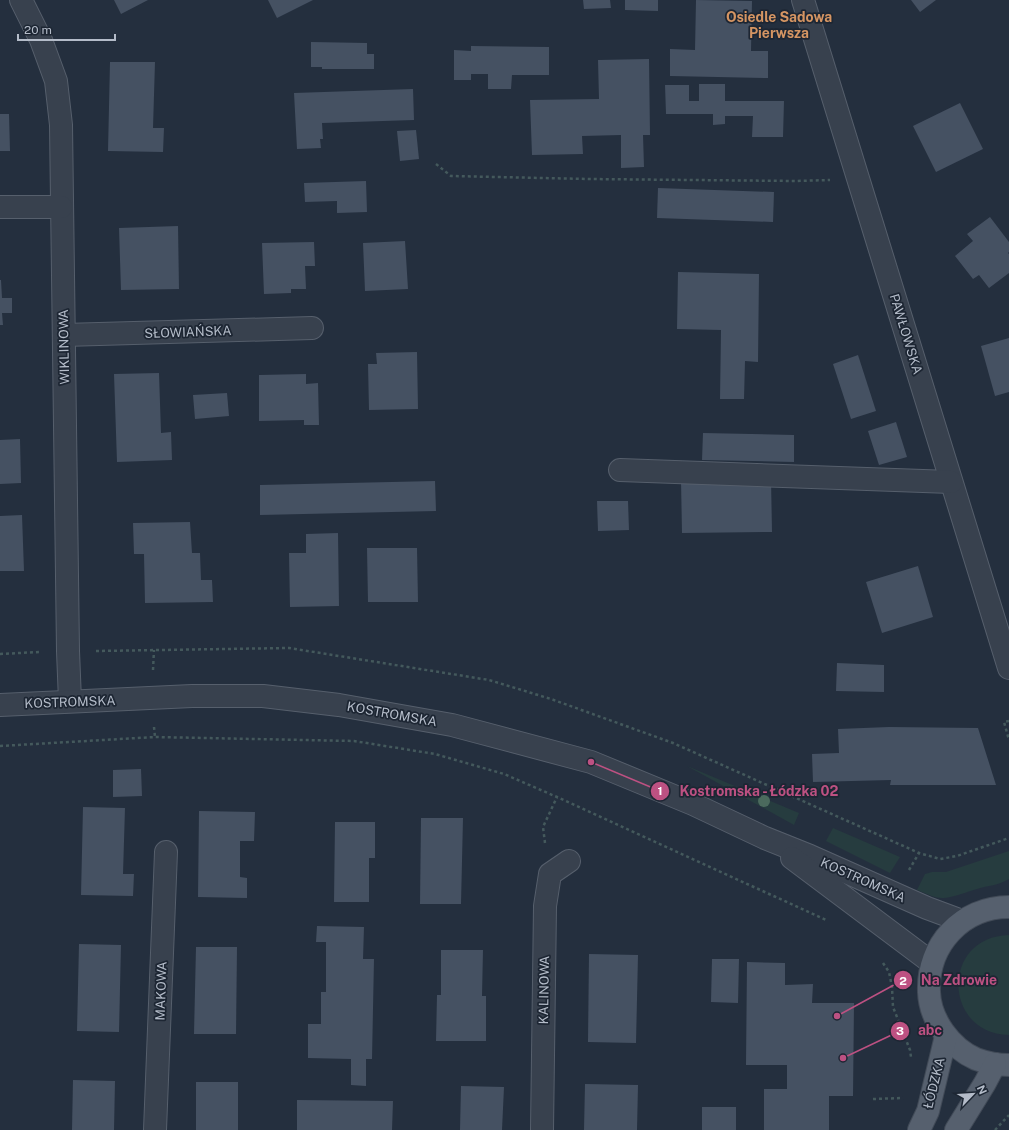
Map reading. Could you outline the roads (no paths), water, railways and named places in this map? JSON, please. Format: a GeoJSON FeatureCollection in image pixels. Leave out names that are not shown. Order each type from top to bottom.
{"type":"FeatureCollection","features":[{"type":"Feature","properties":{"kind":"main road"},"geometry":{"type":"LineString","coordinates":[[1002,1065],[976,1059],[960,1049],[946,1036],[938,1023],[932,1008],[929,994],[929,978],[932,963],[939,947],[949,933],[962,921],[986,910],[1009,907]]}},
{"type":"Feature","properties":{"kind":"main road","name":"ŁÓDZKA"},"geometry":{"type":"LineString","coordinates":[[919,1130],[928,1111],[946,1036]]}},
{"type":"Feature","properties":{"kind":"main road"},"geometry":{"type":"LineString","coordinates":[[956,1130],[985,1083],[1002,1065]]}},
{"type":"Feature","properties":{"kind":"street","name":"WIKLINOWA"},"geometry":{"type":"LineString","coordinates":[[21,0],[41,40],[56,81],[61,125],[61,207],[70,701]]}},
{"type":"Feature","properties":{"kind":"street","name":"PAWŁOWSKA"},"geometry":{"type":"LineString","coordinates":[[803,0],[858,174],[1009,668]]}},
{"type":"Feature","properties":{"kind":"street"},"geometry":{"type":"LineString","coordinates":[[0,207],[61,207]]}},
{"type":"Feature","properties":{"kind":"street","name":"SŁOWIAŃSKA"},"geometry":{"type":"LineString","coordinates":[[64,335],[312,328]]}},
{"type":"Feature","properties":{"kind":"street"},"geometry":{"type":"LineString","coordinates":[[620,470],[952,482]]}},
{"type":"Feature","properties":{"kind":"street","name":"KOSTROMSKA"},"geometry":{"type":"LineString","coordinates":[[0,705],[192,696],[263,696],[339,705],[452,725],[591,762],[693,804],[765,838],[810,856],[926,908],[962,921]]}},
{"type":"Feature","properties":{"kind":"street","name":"KOSTROMSKA"},"geometry":{"type":"LineString","coordinates":[[765,838],[932,963]]}},
{"type":"Feature","properties":{"kind":"street","name":"MAKOWA"},"geometry":{"type":"LineString","coordinates":[[155,1130],[166,852]]}},
{"type":"Feature","properties":{"kind":"street","name":"KALINOWA"},"geometry":{"type":"LineString","coordinates":[[542,1130],[545,906],[550,874],[569,861]]}},
{"type":"Feature","properties":{"kind":"place","name":"Kostromska - Łódzka 02"},"geometry":{"type":"Point","coordinates":[591,762]}},
{"type":"Feature","properties":{"kind":"place","name":"Na Zdrowie"},"geometry":{"type":"Point","coordinates":[837,1016]}},
{"type":"Feature","properties":{"kind":"place","name":"abc"},"geometry":{"type":"Point","coordinates":[843,1058]}},
{"type":"Feature","properties":{"kind":"district","name":"Osiedle Sadowa Pierwsza"},"geometry":{"type":"Point","coordinates":[779,26]}}]}
